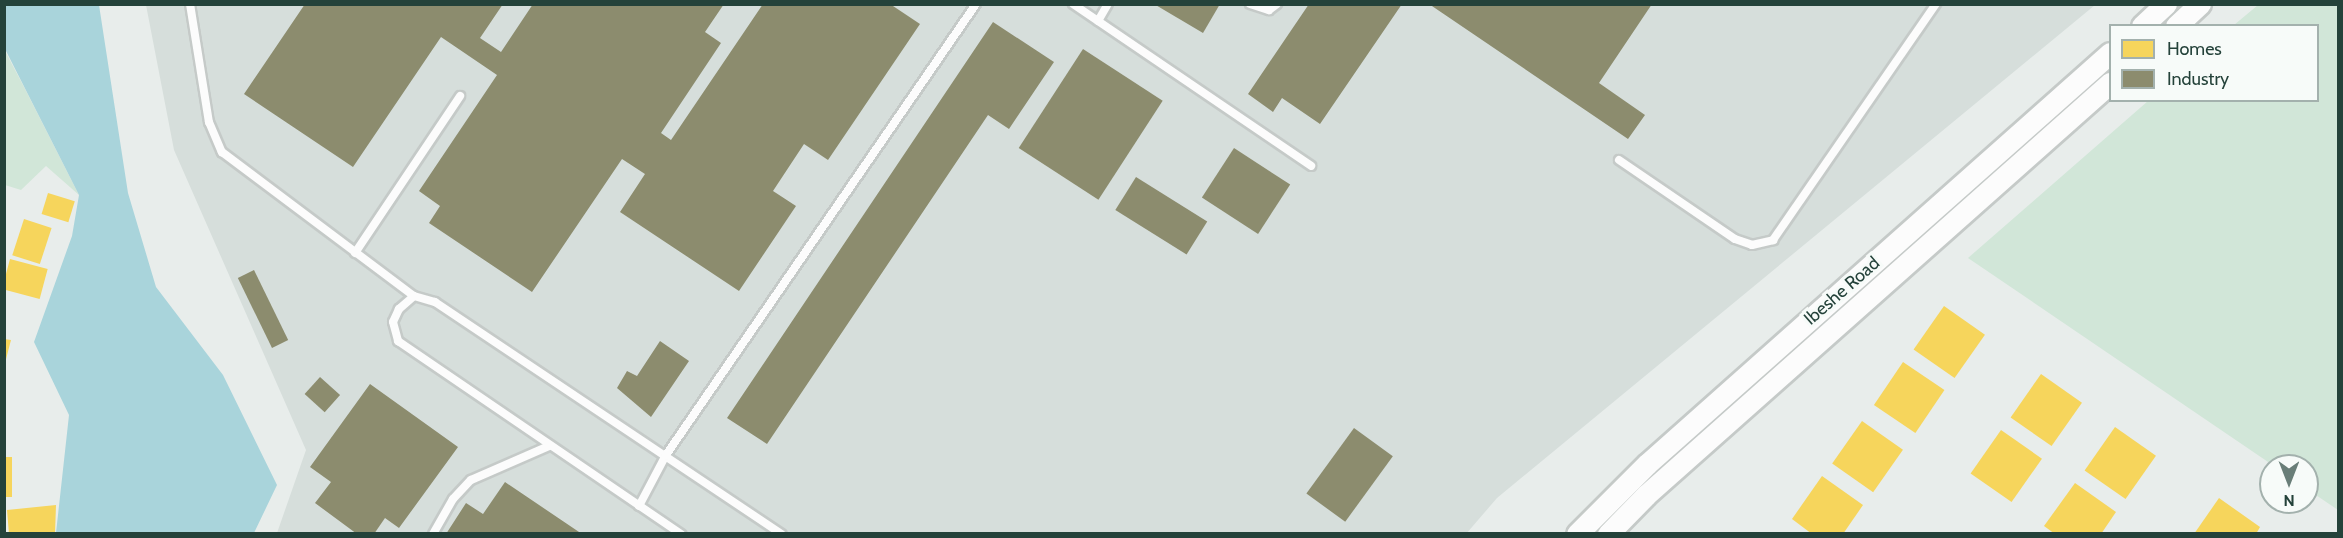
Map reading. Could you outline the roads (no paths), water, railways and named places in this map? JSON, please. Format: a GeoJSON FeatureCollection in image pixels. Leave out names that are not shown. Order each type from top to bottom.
{"type":"FeatureCollection","features":[{"type":"Feature","properties":{"kind":"main road"},"geometry":{"type":"LineString","coordinates":[[2144,24],[2166,4]]}},
{"type":"Feature","properties":{"kind":"main road"},"geometry":{"type":"LineString","coordinates":[[2178,24],[2200,4]]}},
{"type":"Feature","properties":{"kind":"main road","name":"Ibeshe Road"},"geometry":{"type":"LineString","coordinates":[[1577,534],[1647,464],[2109,54]]}},
{"type":"Feature","properties":{"kind":"main road","name":"Ibeshe Road"},"geometry":{"type":"LineString","coordinates":[[1608,534],[1646,495],[2109,84]]}},
{"type":"Feature","properties":{"kind":"lane"},"geometry":{"type":"LineString","coordinates":[[190,4],[209,122],[222,152],[414,296],[435,302],[781,534]]}},
{"type":"Feature","properties":{"kind":"lane"},"geometry":{"type":"LineString","coordinates":[[639,506],[666,455],[976,4]]}},
{"type":"Feature","properties":{"kind":"lane"},"geometry":{"type":"LineString","coordinates":[[1073,4],[1311,166]]}},
{"type":"Feature","properties":{"kind":"lane"},"geometry":{"type":"LineString","coordinates":[[1098,21],[1108,4]]}},
{"type":"Feature","properties":{"kind":"lane"},"geometry":{"type":"LineString","coordinates":[[1250,4],[1269,10],[1277,4]]}},
{"type":"Feature","properties":{"kind":"lane"},"geometry":{"type":"LineString","coordinates":[[1619,160],[1735,239],[1752,245],[1773,240],[1936,4]]}},
{"type":"Feature","properties":{"kind":"lane"},"geometry":{"type":"LineString","coordinates":[[355,253],[459,96]]}},
{"type":"Feature","properties":{"kind":"lane"},"geometry":{"type":"LineString","coordinates":[[414,296],[399,309],[393,322],[398,341],[681,534]]}},
{"type":"Feature","properties":{"kind":"lane"},"geometry":{"type":"LineString","coordinates":[[433,534],[453,499],[471,480],[549,446]]}},
{"type":"Feature","properties":{"kind":"water"},"geometry":{"type":"Polygon","coordinates":[[[5,4],[99,5],[128,193],[156,287],[223,375],[277,485],[254,533],[56,533],[69,415],[34,342],[72,236],[79,195],[5,49],[5,4]]]}}]}
